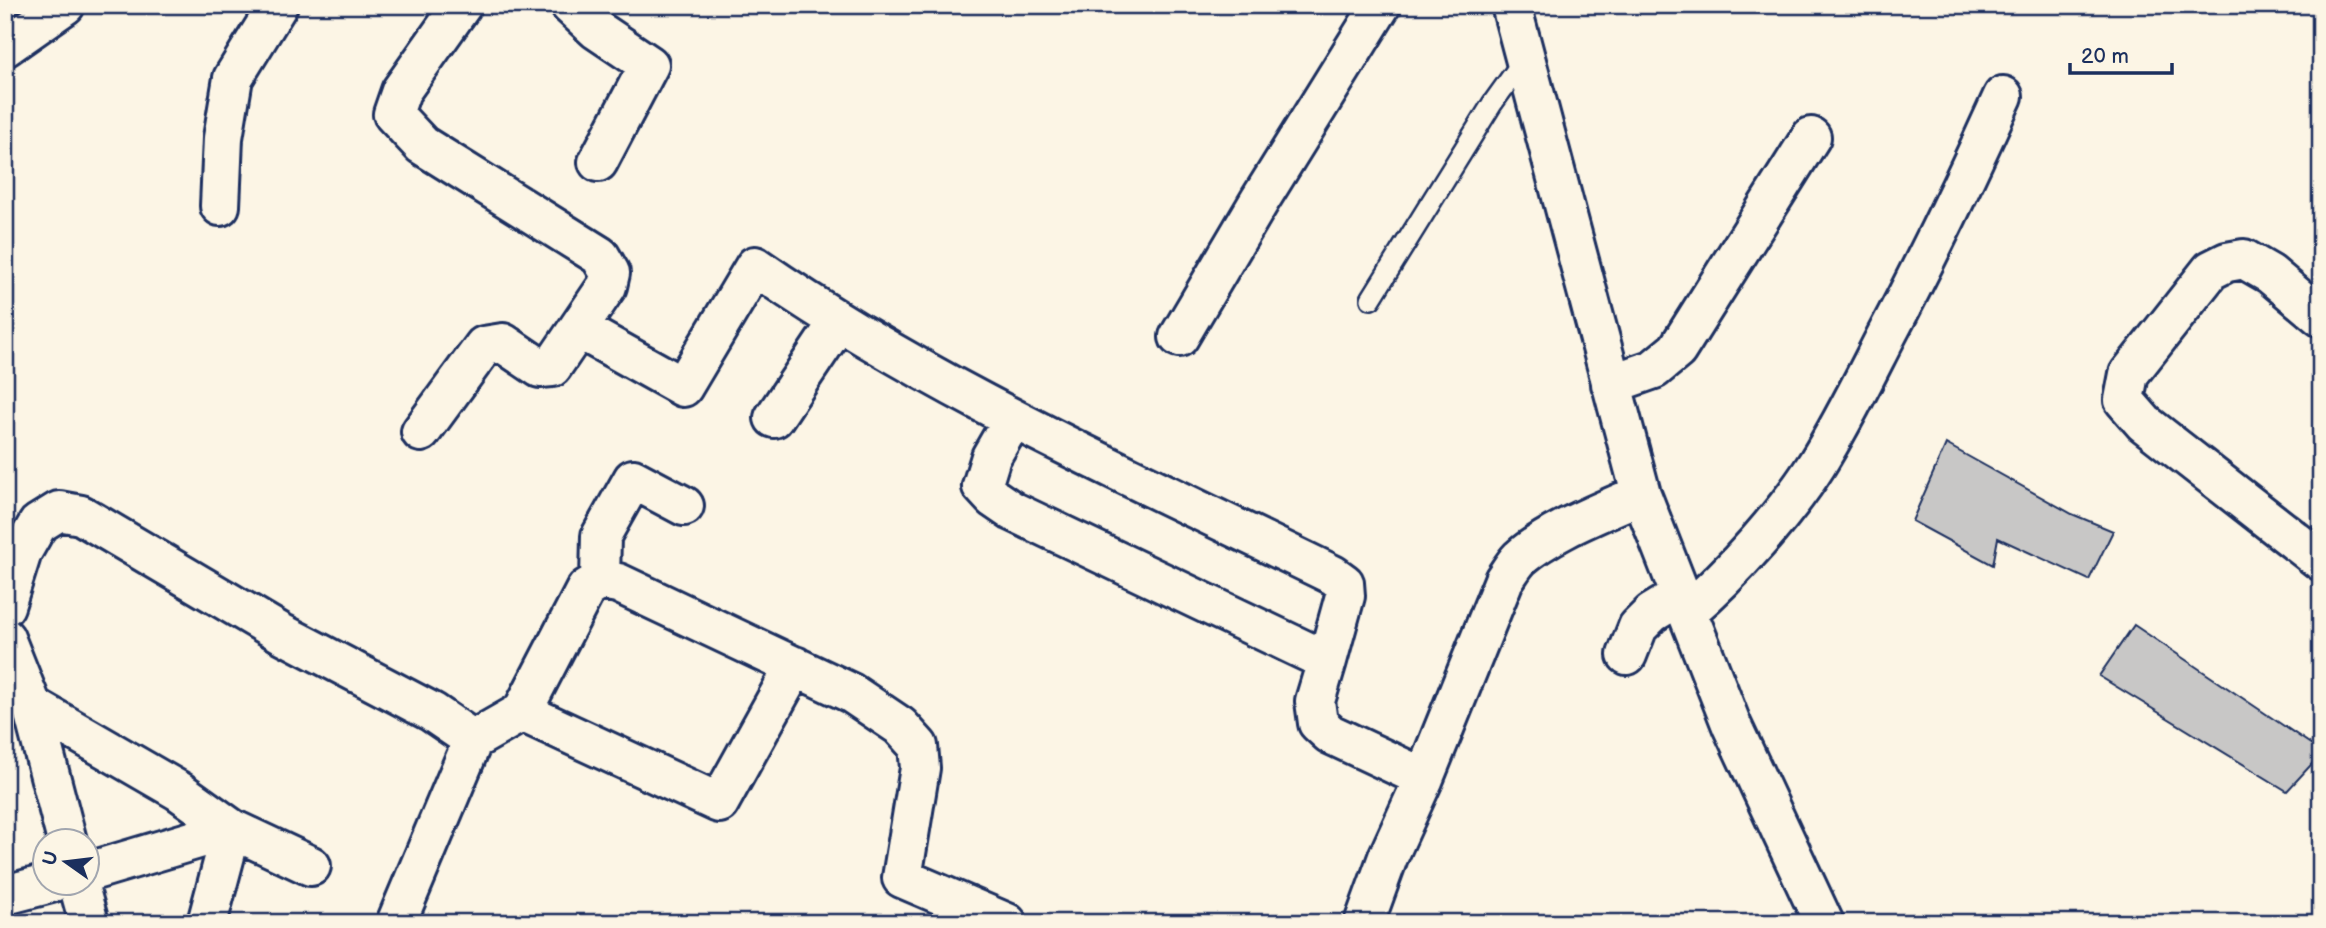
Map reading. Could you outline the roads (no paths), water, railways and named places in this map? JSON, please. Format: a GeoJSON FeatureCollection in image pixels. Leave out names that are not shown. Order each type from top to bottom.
{"type":"FeatureCollection","features":[{"type":"Feature","properties":{"kind":"main road"},"geometry":{"type":"LineString","coordinates":[[5,47],[65,5]]}},
{"type":"Feature","properties":{"kind":"main road"},"geometry":{"type":"LineString","coordinates":[[220,206],[223,138],[233,78],[278,5]]}},
{"type":"Feature","properties":{"kind":"main road"},"geometry":{"type":"LineString","coordinates":[[421,432],[484,346],[503,344],[540,368],[552,367],[607,286],[610,273],[600,256],[422,145],[393,114],[401,91],[462,5]]}},
{"type":"Feature","properties":{"kind":"main road"},"geometry":{"type":"LineString","coordinates":[[570,5],[597,30],[649,65],[598,162]]}},
{"type":"Feature","properties":{"kind":"main road"},"geometry":{"type":"LineString","coordinates":[[1179,337],[1381,5]]}},
{"type":"Feature","properties":{"kind":"main road"},"geometry":{"type":"LineString","coordinates":[[1511,5],[1641,494],[1732,726],[1824,923]]}},
{"type":"Feature","properties":{"kind":"main road"},"geometry":{"type":"LineString","coordinates":[[1627,655],[1638,626],[1652,612],[1711,592],[1772,523],[1816,465],[1913,286],[2003,96]]}},
{"type":"Feature","properties":{"kind":"main road"},"geometry":{"type":"LineString","coordinates":[[1611,384],[1654,369],[1676,351],[1811,137]]}},
{"type":"Feature","properties":{"kind":"main road"},"geometry":{"type":"LineString","coordinates":[[2321,317],[2253,264],[2244,259],[2227,262],[2211,270],[2129,373],[2124,400],[2144,423],[2321,561]]}},
{"type":"Feature","properties":{"kind":"main road"},"geometry":{"type":"LineString","coordinates":[[579,329],[683,387],[755,267],[902,360],[1013,419],[1333,575],[1344,583],[1345,596],[1315,701],[1318,723],[1330,734],[1424,778]]}},
{"type":"Feature","properties":{"kind":"main road"},"geometry":{"type":"LineString","coordinates":[[774,418],[839,321]]}},
{"type":"Feature","properties":{"kind":"main road"},"geometry":{"type":"LineString","coordinates":[[1013,419],[984,472],[982,486],[993,498],[1012,511],[1326,661]]}},
{"type":"Feature","properties":{"kind":"main road"},"geometry":{"type":"LineString","coordinates":[[600,580],[601,536],[633,479],[684,506]]}},
{"type":"Feature","properties":{"kind":"main road"},"geometry":{"type":"LineString","coordinates":[[1366,922],[1388,858],[1424,778],[1504,580],[1518,559],[1536,547],[1574,525],[1641,494]]}},
{"type":"Feature","properties":{"kind":"main road"},"geometry":{"type":"LineString","coordinates":[[5,606],[22,552],[38,524],[59,511],[81,515],[281,633],[432,712],[473,740]]}},
{"type":"Feature","properties":{"kind":"main road"},"geometry":{"type":"LineString","coordinates":[[396,923],[473,740],[522,712],[586,589],[600,580],[618,583],[851,693],[900,726],[918,746],[920,768],[902,878],[1007,923]]}},
{"type":"Feature","properties":{"kind":"main road"},"geometry":{"type":"LineString","coordinates":[[5,638],[32,706],[63,827]]}},
{"type":"Feature","properties":{"kind":"main road"},"geometry":{"type":"LineString","coordinates":[[522,712],[719,803],[795,666]]}},
{"type":"Feature","properties":{"kind":"main road"},"geometry":{"type":"LineString","coordinates":[[32,706],[179,791],[232,829],[311,866]]}},
{"type":"Feature","properties":{"kind":"main road"},"geometry":{"type":"LineString","coordinates":[[102,868],[232,829]]}},
{"type":"Feature","properties":{"kind":"main road"},"geometry":{"type":"LineString","coordinates":[[207,923],[232,829]]}},
{"type":"Feature","properties":{"kind":"main road"},"geometry":{"type":"LineString","coordinates":[[5,895],[32,888]]}},
{"type":"Feature","properties":{"kind":"main road"},"geometry":{"type":"LineString","coordinates":[[82,897],[89,923]]}},
{"type":"Feature","properties":{"kind":"lane"},"geometry":{"type":"LineString","coordinates":[[1371,299],[1485,116],[1525,58]]}}]}
